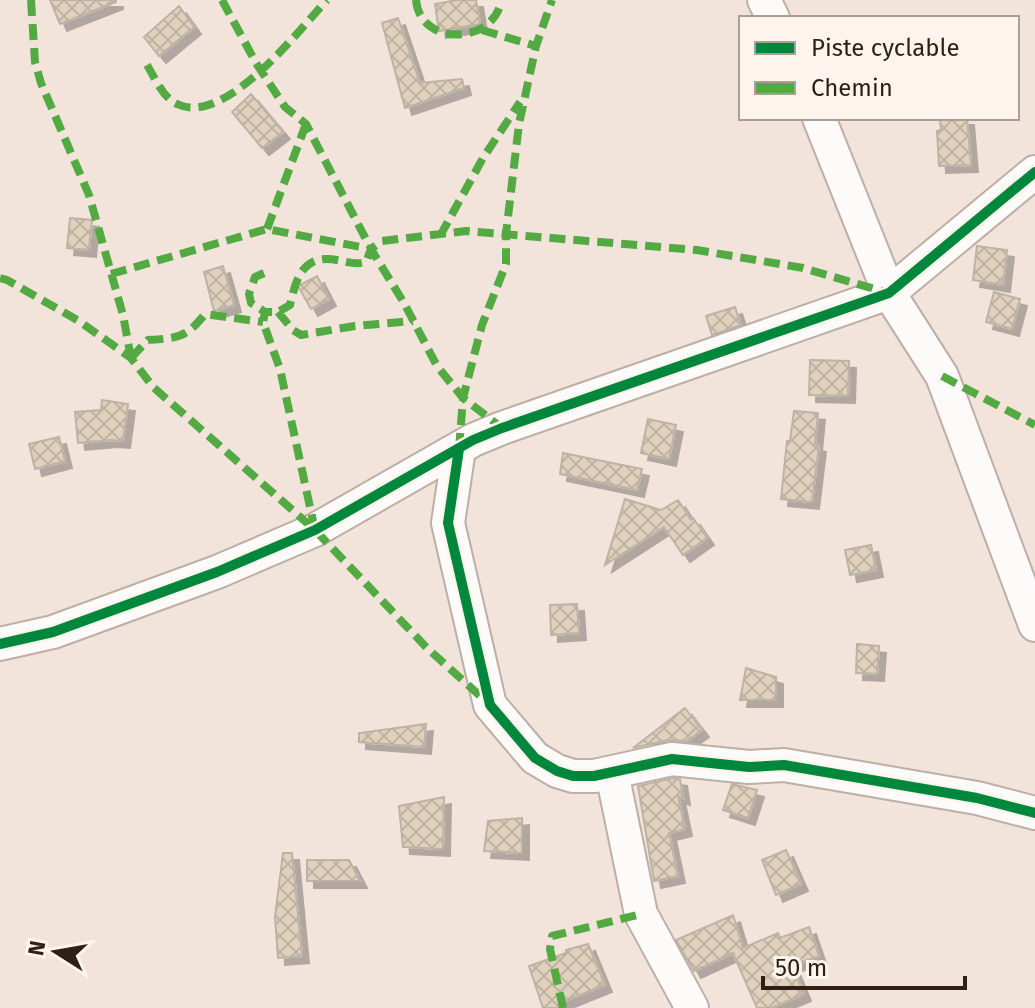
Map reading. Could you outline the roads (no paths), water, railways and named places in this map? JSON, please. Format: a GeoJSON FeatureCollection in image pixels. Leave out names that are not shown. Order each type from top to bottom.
{"type":"FeatureCollection","features":[{"type":"Feature","properties":{"kind":"street"},"geometry":{"type":"LineString","coordinates":[[820,120],[889,293],[942,376],[1035,625]]}},
{"type":"Feature","properties":{"kind":"street"},"geometry":{"type":"LineString","coordinates":[[0,644],[53,632],[217,572],[315,530],[502,428],[889,293],[1035,172]]}},
{"type":"Feature","properties":{"kind":"street"},"geometry":{"type":"LineString","coordinates":[[459,449],[448,523],[490,705],[535,758],[573,776],[612,773],[672,759],[749,767],[784,765],[977,798],[1035,813]]}},
{"type":"Feature","properties":{"kind":"street"},"geometry":{"type":"LineString","coordinates":[[612,773],[641,914],[692,1008]]}}]}
